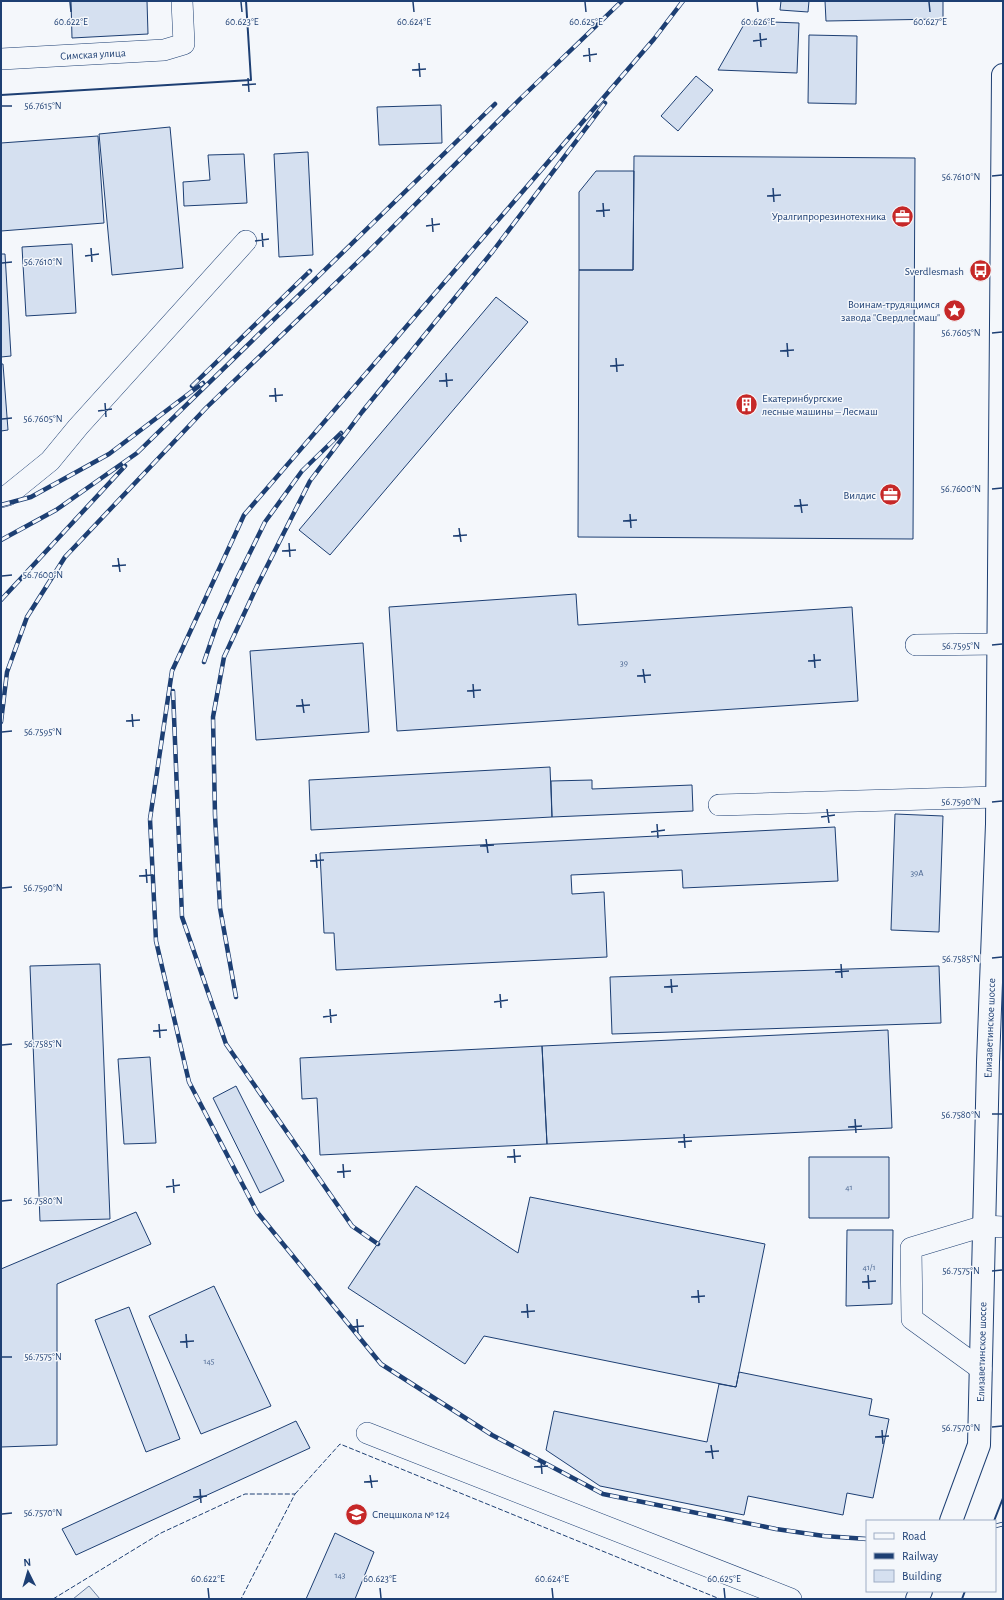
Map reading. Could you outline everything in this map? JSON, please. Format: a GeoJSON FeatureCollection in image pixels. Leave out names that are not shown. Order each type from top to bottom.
{"type":"FeatureCollection","features":[{"type":"Feature","properties":{"kind":"main road","name":"Елизаветинское шоссе"},"geometry":{"type":"LineString","coordinates":[[951,1520],[979,1445],[981,1369],[993,1226],[1000,825],[997,797],[1003,74]]}},
{"type":"Feature","properties":{"kind":"street","name":"Симская улица"},"geometry":{"type":"LineString","coordinates":[[1,59],[164,50],[184,44],[182,1]]}},
{"type":"Feature","properties":{"kind":"street"},"geometry":{"type":"LineString","coordinates":[[1,497],[8,495],[50,461],[78,427],[246,241]]}},
{"type":"Feature","properties":{"kind":"street"},"geometry":{"type":"LineString","coordinates":[[916,645],[998,644]]}},
{"type":"Feature","properties":{"kind":"street"},"geometry":{"type":"LineString","coordinates":[[719,805],[997,797]]}},
{"type":"Feature","properties":{"kind":"street"},"geometry":{"type":"LineString","coordinates":[[981,1369],[912,1319],[911,1248],[993,1226]]}},
{"type":"Feature","properties":{"kind":"street"},"geometry":{"type":"LineString","coordinates":[[367,1433],[791,1599]]}},
{"type":"Feature","properties":{"kind":"shaded area"},"geometry":{"type":"Polygon","coordinates":[[[89,1586],[100,1599],[73,1599],[89,1586]]]}},
{"type":"Feature","properties":{"kind":"building"},"geometry":{"type":"Polygon","coordinates":[[[71,1],[147,1],[148,34],[72,38],[71,1]]]}},
{"type":"Feature","properties":{"kind":"building"},"geometry":{"type":"Polygon","coordinates":[[[781,1],[809,1],[808,12],[780,10],[781,1]]]}},
{"type":"Feature","properties":{"kind":"building"},"geometry":{"type":"Polygon","coordinates":[[[825,1],[943,1],[943,19],[826,21],[825,1]]]}},
{"type":"Feature","properties":{"kind":"building"},"geometry":{"type":"Polygon","coordinates":[[[746,21],[799,23],[797,73],[718,70],[746,21]]]}},
{"type":"Feature","properties":{"kind":"building"},"geometry":{"type":"Polygon","coordinates":[[[809,35],[857,36],[856,104],[808,103],[809,35]]]}},
{"type":"Feature","properties":{"kind":"building"},"geometry":{"type":"Polygon","coordinates":[[[696,76],[713,90],[678,131],[661,116],[696,76]]]}},
{"type":"Feature","properties":{"kind":"building"},"geometry":{"type":"Polygon","coordinates":[[[441,105],[442,143],[379,145],[377,107],[441,105]]]}},
{"type":"Feature","properties":{"kind":"building"},"geometry":{"type":"Polygon","coordinates":[[[170,127],[183,268],[112,275],[99,134],[170,127]]]}},
{"type":"Feature","properties":{"kind":"building"},"geometry":{"type":"Polygon","coordinates":[[[98,136],[104,223],[1,231],[1,143],[98,136]]]}},
{"type":"Feature","properties":{"kind":"building"},"geometry":{"type":"Polygon","coordinates":[[[308,152],[313,255],[279,257],[274,154],[308,152]]]}},
{"type":"Feature","properties":{"kind":"building"},"geometry":{"type":"Polygon","coordinates":[[[244,154],[247,203],[184,206],[183,182],[210,180],[208,155],[244,154]]]}},
{"type":"Feature","properties":{"kind":"building","name":"Екатеринбургские лесные машины – Лесмаш"},"geometry":{"type":"Polygon","coordinates":[[[634,156],[915,158],[913,539],[578,537],[579,270],[633,270],[634,156]]]}},
{"type":"Feature","properties":{"kind":"building"},"geometry":{"type":"Polygon","coordinates":[[[596,171],[634,171],[633,270],[579,270],[579,192],[596,171]]]}},
{"type":"Feature","properties":{"kind":"building"},"geometry":{"type":"Polygon","coordinates":[[[72,244],[76,313],[26,316],[22,247],[72,244]]]}},
{"type":"Feature","properties":{"kind":"building"},"geometry":{"type":"Polygon","coordinates":[[[1,254],[5,254],[11,356],[1,357],[1,254]]]}},
{"type":"Feature","properties":{"kind":"building"},"geometry":{"type":"Polygon","coordinates":[[[496,297],[528,322],[330,555],[299,530],[496,297]]]}},
{"type":"Feature","properties":{"kind":"building"},"geometry":{"type":"Polygon","coordinates":[[[1,364],[3,364],[8,430],[1,431],[1,364]]]}},
{"type":"Feature","properties":{"kind":"building"},"geometry":{"type":"Polygon","coordinates":[[[576,594],[578,625],[852,607],[858,701],[397,731],[389,607],[576,594]]]}},
{"type":"Feature","properties":{"kind":"building"},"geometry":{"type":"Polygon","coordinates":[[[363,643],[369,732],[256,740],[250,651],[363,643]]]}},
{"type":"Feature","properties":{"kind":"building"},"geometry":{"type":"Polygon","coordinates":[[[550,767],[552,817],[311,830],[309,780],[550,767]]]}},
{"type":"Feature","properties":{"kind":"building"},"geometry":{"type":"Polygon","coordinates":[[[592,780],[592,789],[692,785],[693,811],[552,817],[551,781],[592,780]]]}},
{"type":"Feature","properties":{"kind":"building"},"geometry":{"type":"Polygon","coordinates":[[[895,814],[943,816],[939,932],[891,930],[895,814]]]}},
{"type":"Feature","properties":{"kind":"building"},"geometry":{"type":"Polygon","coordinates":[[[835,827],[838,881],[683,888],[682,870],[571,875],[572,894],[604,892],[607,957],[336,970],[334,933],[324,933],[320,853],[835,827]]]}},
{"type":"Feature","properties":{"kind":"building"},"geometry":{"type":"Polygon","coordinates":[[[100,964],[110,1219],[40,1221],[30,966],[100,964]]]}},
{"type":"Feature","properties":{"kind":"building"},"geometry":{"type":"Polygon","coordinates":[[[939,966],[941,1023],[612,1034],[610,977],[939,966]]]}},
{"type":"Feature","properties":{"kind":"building"},"geometry":{"type":"Polygon","coordinates":[[[888,1030],[892,1128],[547,1144],[542,1046],[888,1030]]]}},
{"type":"Feature","properties":{"kind":"building"},"geometry":{"type":"Polygon","coordinates":[[[542,1046],[547,1144],[320,1155],[317,1098],[302,1099],[300,1058],[542,1046]]]}},
{"type":"Feature","properties":{"kind":"building"},"geometry":{"type":"Polygon","coordinates":[[[150,1057],[156,1143],[124,1144],[118,1059],[150,1057]]]}},
{"type":"Feature","properties":{"kind":"building"},"geometry":{"type":"Polygon","coordinates":[[[236,1086],[284,1181],[260,1193],[213,1098],[236,1086]]]}},
{"type":"Feature","properties":{"kind":"building"},"geometry":{"type":"Polygon","coordinates":[[[809,1157],[889,1157],[889,1218],[809,1218],[809,1157]]]}},
{"type":"Feature","properties":{"kind":"building"},"geometry":{"type":"Polygon","coordinates":[[[416,1186],[518,1253],[530,1197],[765,1244],[736,1387],[484,1336],[465,1364],[348,1288],[416,1186]]]}},
{"type":"Feature","properties":{"kind":"building"},"geometry":{"type":"Polygon","coordinates":[[[136,1212],[151,1244],[57,1284],[57,1445],[1,1447],[1,1269],[136,1212]]]}},
{"type":"Feature","properties":{"kind":"building"},"geometry":{"type":"Polygon","coordinates":[[[847,1230],[893,1230],[892,1304],[846,1306],[847,1230]]]}},
{"type":"Feature","properties":{"kind":"building"},"geometry":{"type":"Polygon","coordinates":[[[214,1286],[271,1406],[201,1434],[149,1316],[214,1286]]]}},
{"type":"Feature","properties":{"kind":"building"},"geometry":{"type":"Polygon","coordinates":[[[129,1307],[180,1439],[146,1452],[95,1320],[129,1307]]]}},
{"type":"Feature","properties":{"kind":"building"},"geometry":{"type":"Polygon","coordinates":[[[739,1372],[872,1399],[869,1415],[889,1419],[873,1498],[847,1493],[843,1515],[748,1496],[744,1515],[600,1486],[546,1450],[554,1411],[707,1442],[719,1384],[736,1387],[739,1372]]]}},
{"type":"Feature","properties":{"kind":"building"},"geometry":{"type":"Polygon","coordinates":[[[296,1421],[310,1448],[76,1555],[62,1529],[296,1421]]]}},
{"type":"Feature","properties":{"kind":"building"},"geometry":{"type":"Polygon","coordinates":[[[335,1533],[374,1552],[355,1599],[306,1599],[335,1533]]]}},
{"type":"Feature","properties":{"kind":"railway"},"geometry":{"type":"LineString","coordinates":[[1,722],[7,672],[27,617],[65,557],[206,408],[367,253],[519,100],[622,1]]}},
{"type":"Feature","properties":{"kind":"railway"},"geometry":{"type":"LineString","coordinates":[[683,1],[654,39],[244,515],[172,671],[150,819],[156,941],[189,1082],[257,1212],[381,1364],[492,1435],[603,1494],[776,1529],[824,1536],[866,1539]]}},
{"type":"Feature","properties":{"kind":"railway"},"geometry":{"type":"LineString","coordinates":[[236,997],[220,908],[215,815],[213,717],[224,657],[257,586],[310,481],[362,412],[493,251],[605,103]]}},
{"type":"Feature","properties":{"kind":"railway"},"geometry":{"type":"LineString","coordinates":[[1,540],[56,510],[137,453],[495,104]]}},
{"type":"Feature","properties":{"kind":"railway"},"geometry":{"type":"LineString","coordinates":[[192,386],[310,271]]}},
{"type":"Feature","properties":{"kind":"railway"},"geometry":{"type":"LineString","coordinates":[[1,505],[31,497],[109,454],[203,383]]}},
{"type":"Feature","properties":{"kind":"railway"},"geometry":{"type":"LineString","coordinates":[[204,662],[218,621],[265,522],[302,471],[341,433]]}},
{"type":"Feature","properties":{"kind":"railway"},"geometry":{"type":"LineString","coordinates":[[1,600],[125,466]]}},
{"type":"Feature","properties":{"kind":"railway"},"geometry":{"type":"LineString","coordinates":[[173,691],[182,917],[226,1044],[352,1226],[378,1244]]}},
{"type":"Feature","properties":{"kind":"railway"},"geometry":{"type":"LineString","coordinates":[[996,1526],[1003,1524]]}},
{"type":"Feature","properties":{"kind":"fence"},"geometry":{"type":"LineString","coordinates":[[295,1494],[340,1444],[720,1599]]}},
{"type":"Feature","properties":{"kind":"fence"},"geometry":{"type":"LineString","coordinates":[[53,1599],[161,1533],[245,1494],[295,1494],[241,1599]]}},
{"type":"Feature","properties":{"kind":"wall"},"geometry":{"type":"LineString","coordinates":[[1,95],[251,80],[246,1]]}},
{"type":"Feature","properties":{"kind":"wall"},"geometry":{"type":"LineString","coordinates":[[994,1520],[1003,1498]]}},
{"type":"Feature","properties":{"kind":"wall"},"geometry":{"type":"LineString","coordinates":[[962,1599],[965,1592]]}},
{"type":"Feature","properties":{"kind":"place","name":"Уралгипрорезинотехника"},"geometry":{"type":"Point","coordinates":[902,216]}},
{"type":"Feature","properties":{"kind":"place","name":"Sverdlesmash"},"geometry":{"type":"Point","coordinates":[980,271]}},
{"type":"Feature","properties":{"kind":"place","name":"Воинам-трудящимся завода \"Свердлесмаш\""},"geometry":{"type":"Point","coordinates":[955,310]}},
{"type":"Feature","properties":{"kind":"place","name":"Екатеринбургские лесные машины – Лесмаш"},"geometry":{"type":"Point","coordinates":[746,404]}},
{"type":"Feature","properties":{"kind":"place","name":"Вилдис"},"geometry":{"type":"Point","coordinates":[891,495]}},
{"type":"Feature","properties":{"kind":"place","name":"Спецшкола № 124"},"geometry":{"type":"Point","coordinates":[357,1514]}}]}
